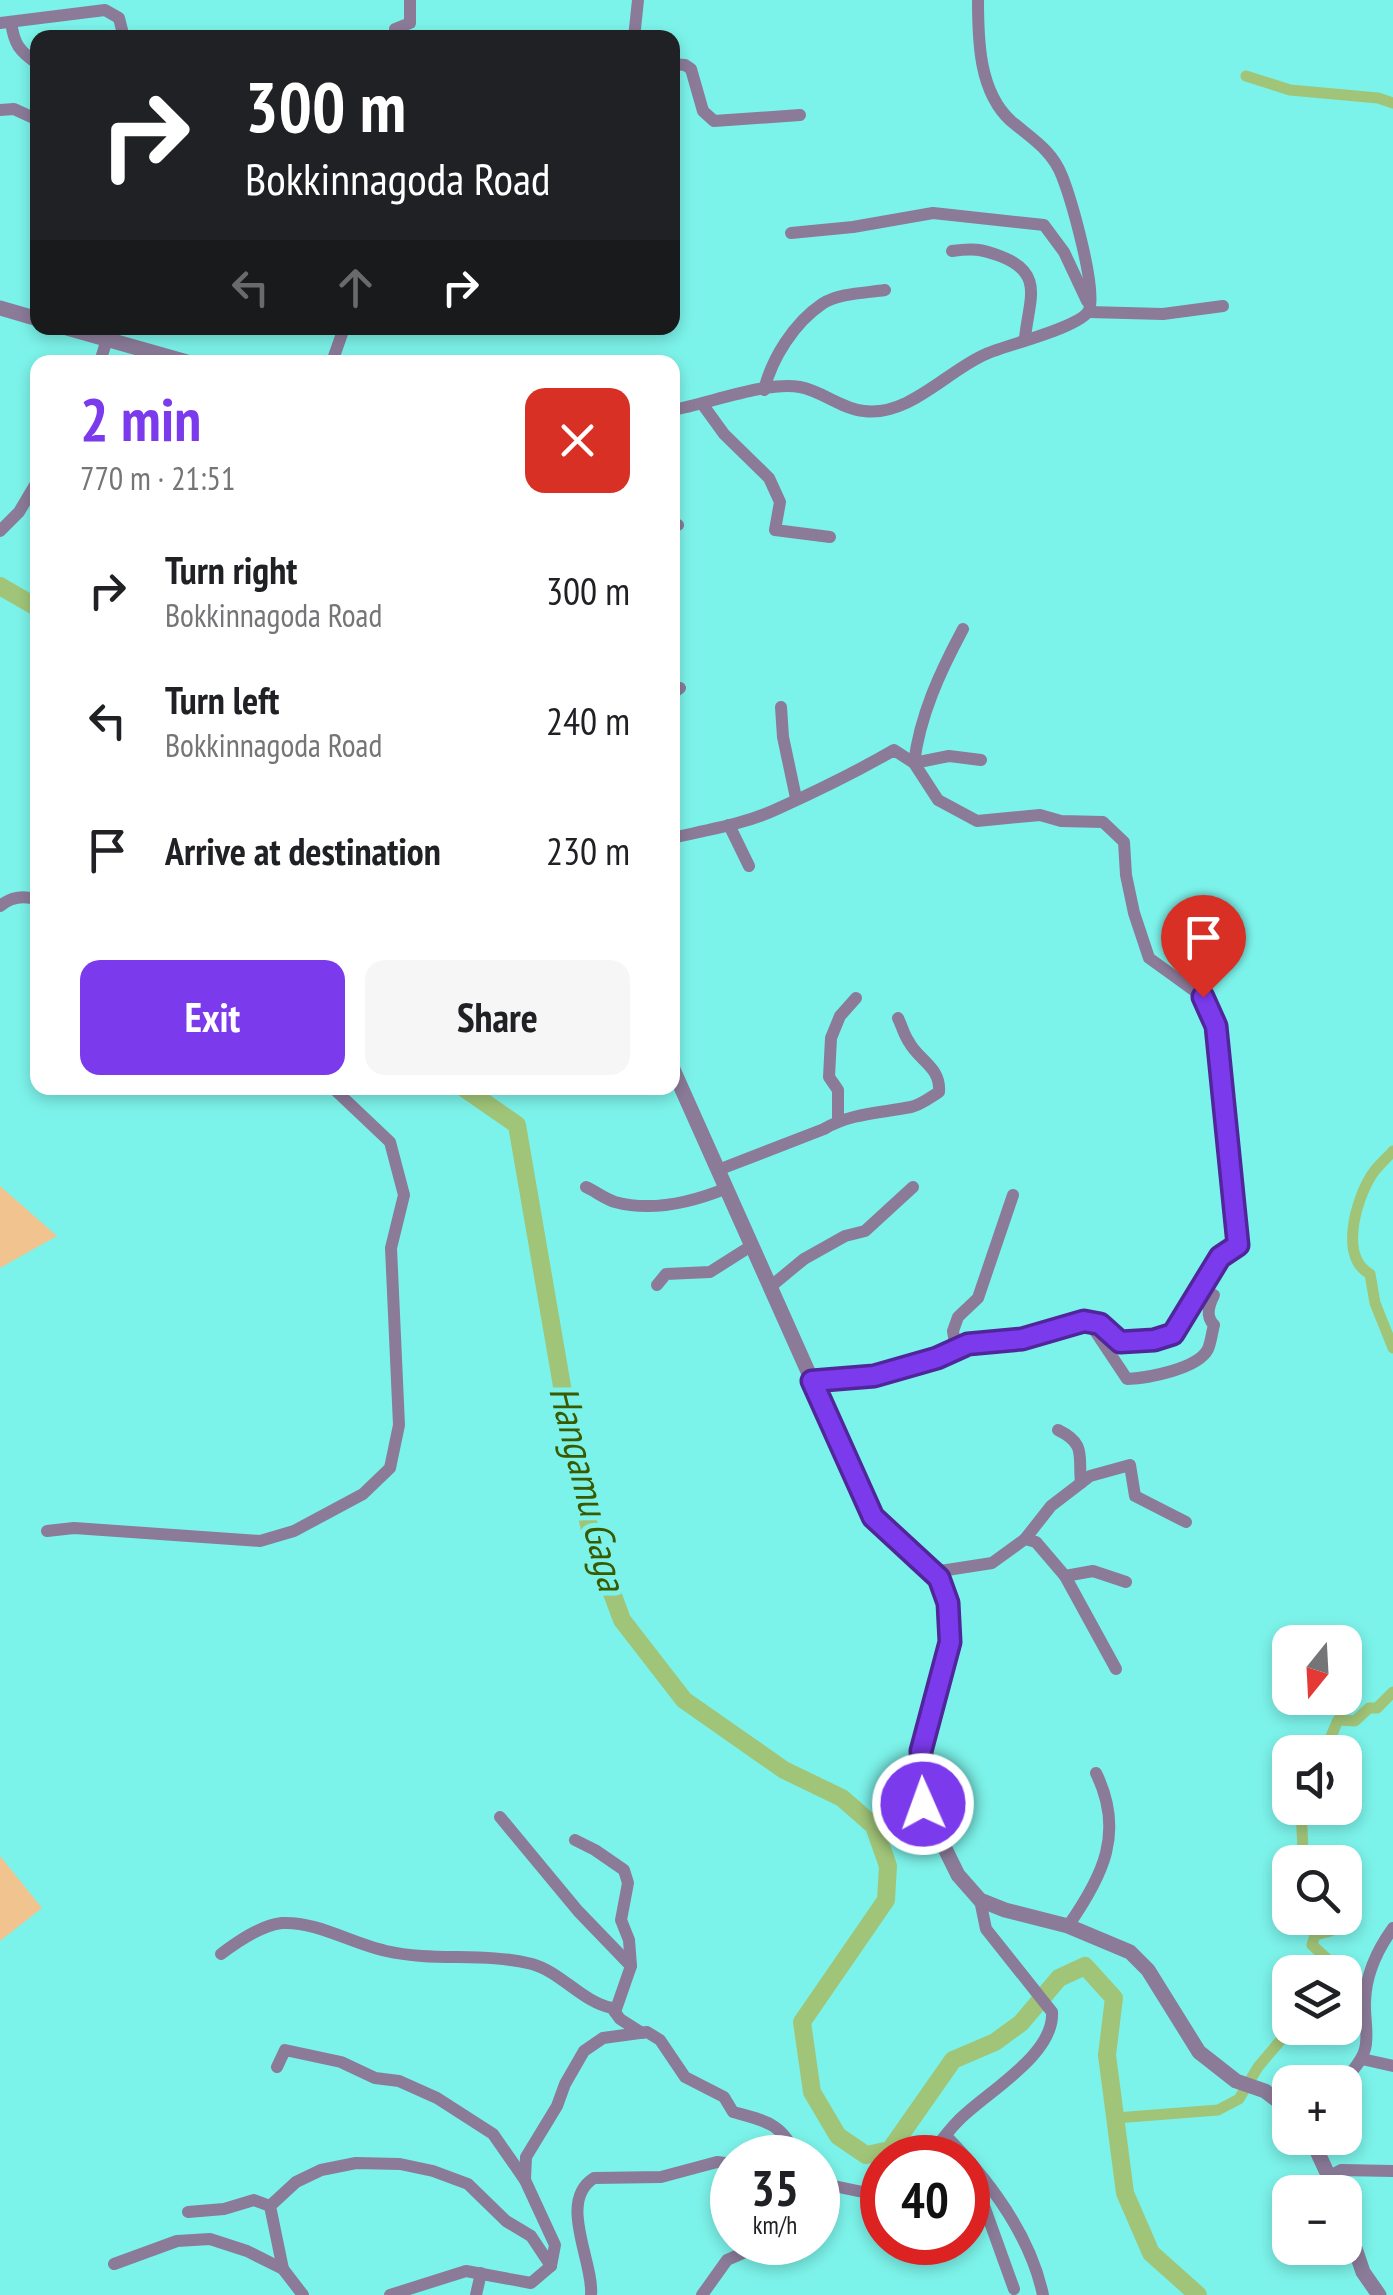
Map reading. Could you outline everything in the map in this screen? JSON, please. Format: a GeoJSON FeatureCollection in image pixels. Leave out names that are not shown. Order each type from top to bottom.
{"type":"FeatureCollection","features":[{"type":"Feature","properties":{"kind":"street"},"geometry":{"type":"LineString","coordinates":[[395,30],[410,23],[410,0]]}},
{"type":"Feature","properties":{"kind":"street"},"geometry":{"type":"LineString","coordinates":[[635,30],[638,0]]}},
{"type":"Feature","properties":{"kind":"street"},"geometry":{"type":"LineString","coordinates":[[680,409],[764,390],[799,387],[865,412],[906,404],[982,356],[1082,319],[1089,309],[1082,244],[1061,173],[1040,142],[1010,120],[993,101],[984,70],[978,0]]}},
{"type":"Feature","properties":{"kind":"street"},"geometry":{"type":"LineString","coordinates":[[30,59],[19,51],[5,23],[104,10],[119,18],[122,30]]}},
{"type":"Feature","properties":{"kind":"street"},"geometry":{"type":"LineString","coordinates":[[680,64],[691,69],[703,111],[714,120],[800,115]]}},
{"type":"Feature","properties":{"kind":"street"},"geometry":{"type":"LineString","coordinates":[[0,110],[14,109],[30,116]]}},
{"type":"Feature","properties":{"kind":"street"},"geometry":{"type":"LineString","coordinates":[[791,232],[853,227],[933,212],[1044,226],[1064,252],[1089,309]]}},
{"type":"Feature","properties":{"kind":"street"},"geometry":{"type":"LineString","coordinates":[[952,251],[979,248],[1019,263],[1028,271],[1031,284],[1025,338]]}},
{"type":"Feature","properties":{"kind":"street"},"geometry":{"type":"LineString","coordinates":[[764,390],[770,366],[798,327],[823,303],[886,290]]}},
{"type":"Feature","properties":{"kind":"street"},"geometry":{"type":"LineString","coordinates":[[1089,309],[1163,314],[1223,306]]}},
{"type":"Feature","properties":{"kind":"street"},"geometry":{"type":"LineString","coordinates":[[0,308],[30,317]]}},
{"type":"Feature","properties":{"kind":"street"},"geometry":{"type":"LineString","coordinates":[[92,335],[163,355]]}},
{"type":"Feature","properties":{"kind":"street"},"geometry":{"type":"LineString","coordinates":[[102,355],[107,339]]}},
{"type":"Feature","properties":{"kind":"street"},"geometry":{"type":"LineString","coordinates":[[703,405],[724,434],[769,478],[780,502],[775,530],[830,537]]}},
{"type":"Feature","properties":{"kind":"street"},"geometry":{"type":"LineString","coordinates":[[0,532],[30,493]]}},
{"type":"Feature","properties":{"kind":"street"},"geometry":{"type":"LineString","coordinates":[[914,762],[917,737],[940,673],[963,630]]}},
{"type":"Feature","properties":{"kind":"street"},"geometry":{"type":"LineString","coordinates":[[781,708],[796,798]]}},
{"type":"Feature","properties":{"kind":"street"},"geometry":{"type":"LineString","coordinates":[[680,836],[776,810],[796,798],[836,784],[894,750],[914,762],[938,800],[977,821],[1040,815],[1062,821],[1103,822],[1124,842],[1130,894],[1149,958],[1203,997],[1216,1026],[1238,1245],[1220,1257],[1173,1334],[1154,1340],[1120,1342],[1100,1324],[1084,1321],[1022,1339],[968,1344],[937,1358],[874,1376],[812,1381]]}},
{"type":"Feature","properties":{"kind":"street"},"geometry":{"type":"LineString","coordinates":[[914,762],[949,756],[982,760]]}},
{"type":"Feature","properties":{"kind":"street"},"geometry":{"type":"LineString","coordinates":[[728,825],[749,866]]}},
{"type":"Feature","properties":{"kind":"street"},"geometry":{"type":"LineString","coordinates":[[0,906],[8,899],[30,897]]}},
{"type":"Feature","properties":{"kind":"street"},"geometry":{"type":"LineString","coordinates":[[838,1120],[838,1090],[829,1077],[831,1038],[840,1016],[856,998]]}},
{"type":"Feature","properties":{"kind":"street"},"geometry":{"type":"LineString","coordinates":[[718,1170],[838,1120],[914,1106],[940,1092],[936,1072],[910,1046],[898,1018]]}},
{"type":"Feature","properties":{"kind":"street"},"geometry":{"type":"LineString","coordinates":[[680,1085],[873,1517],[939,1578],[948,1603],[950,1642],[921,1751],[923,1804],[958,1874],[980,1900],[986,1929],[1052,2012],[1053,2019],[1036,2053],[947,2135]]}},
{"type":"Feature","properties":{"kind":"street"},"geometry":{"type":"LineString","coordinates":[[47,1531],[74,1528],[260,1541],[294,1530],[363,1494],[390,1468],[399,1425],[391,1248],[404,1195],[390,1142],[340,1095]]}},
{"type":"Feature","properties":{"kind":"street"},"geometry":{"type":"LineString","coordinates":[[586,1187],[615,1202],[659,1205],[693,1202],[727,1188]]}},
{"type":"Feature","properties":{"kind":"street"},"geometry":{"type":"LineString","coordinates":[[770,1287],[804,1259],[845,1236],[865,1231],[913,1187]]}},
{"type":"Feature","properties":{"kind":"street"},"geometry":{"type":"LineString","coordinates":[[956,1349],[953,1331],[958,1317],[978,1298],[1013,1194]]}},
{"type":"Feature","properties":{"kind":"street"},"geometry":{"type":"LineString","coordinates":[[657,1285],[666,1274],[710,1272],[751,1246]]}},
{"type":"Feature","properties":{"kind":"street"},"geometry":{"type":"LineString","coordinates":[[1084,1321],[1094,1327],[1127,1379],[1147,1378],[1192,1363],[1208,1351],[1214,1325],[1208,1308],[1214,1295]]}},
{"type":"Feature","properties":{"kind":"street"},"geometry":{"type":"LineString","coordinates":[[1058,1430],[1080,1448],[1081,1483]]}},
{"type":"Feature","properties":{"kind":"street"},"geometry":{"type":"LineString","coordinates":[[934,1572],[992,1563],[1026,1539],[1051,1506],[1090,1476],[1130,1466],[1136,1496],[1186,1522]]}},
{"type":"Feature","properties":{"kind":"street"},"geometry":{"type":"LineString","coordinates":[[1026,1539],[1036,1542],[1065,1576],[1116,1669]]}},
{"type":"Feature","properties":{"kind":"street"},"geometry":{"type":"LineString","coordinates":[[1065,1576],[1093,1571],[1126,1582]]}},
{"type":"Feature","properties":{"kind":"street"},"geometry":{"type":"LineString","coordinates":[[1068,1926],[1095,1884],[1112,1833],[1104,1791],[1096,1773]]}},
{"type":"Feature","properties":{"kind":"street"},"geometry":{"type":"LineString","coordinates":[[500,1817],[578,1911],[632,1966]]}},
{"type":"Feature","properties":{"kind":"street"},"geometry":{"type":"LineString","coordinates":[[574,1840],[624,1870],[628,1882],[621,1920],[630,1940],[632,1966],[615,2012]]}},
{"type":"Feature","properties":{"kind":"street"},"geometry":{"type":"LineString","coordinates":[[980,1900],[1068,1926],[1130,1952],[1148,1970],[1199,2052],[1236,2081],[1272,2097]]}},
{"type":"Feature","properties":{"kind":"street"},"geometry":{"type":"LineString","coordinates":[[220,1954],[244,1938],[280,1923],[385,1951],[535,1964],[615,2012],[642,2033]]}},
{"type":"Feature","properties":{"kind":"street"},"geometry":{"type":"LineString","coordinates":[[1357,2065],[1367,2044],[1368,1972],[1393,1928]]}},
{"type":"Feature","properties":{"kind":"street"},"geometry":{"type":"LineString","coordinates":[[525,2180],[526,2157],[557,2106],[565,2084],[584,2050],[602,2038],[648,2032],[660,2040],[685,2077],[724,2097],[733,2112],[773,2122],[782,2135]]}},
{"type":"Feature","properties":{"kind":"street"},"geometry":{"type":"LineString","coordinates":[[277,2066],[285,2050],[341,2062],[436,2098],[493,2134],[525,2180],[555,2245],[551,2266],[530,2283],[466,2271],[390,2295]]}},
{"type":"Feature","properties":{"kind":"street"},"geometry":{"type":"LineString","coordinates":[[1362,2059],[1393,2066]]}},
{"type":"Feature","properties":{"kind":"street"},"geometry":{"type":"LineString","coordinates":[[270,2206],[296,2182],[321,2170],[356,2162],[400,2164],[433,2171],[468,2184],[506,2222],[531,2236],[551,2266]]}},
{"type":"Feature","properties":{"kind":"street"},"geometry":{"type":"LineString","coordinates":[[592,2295],[578,2222],[585,2184],[594,2178],[662,2177],[710,2164]]}},
{"type":"Feature","properties":{"kind":"street"},"geometry":{"type":"LineString","coordinates":[[1332,2175],[1341,2170],[1393,2170]]}},
{"type":"Feature","properties":{"kind":"street"},"geometry":{"type":"LineString","coordinates":[[990,2187],[1022,2237],[1044,2295]]}},
{"type":"Feature","properties":{"kind":"street"},"geometry":{"type":"LineString","coordinates":[[188,2212],[224,2209],[254,2200],[270,2206]]}},
{"type":"Feature","properties":{"kind":"street"},"geometry":{"type":"LineString","coordinates":[[270,2206],[283,2269]]}},
{"type":"Feature","properties":{"kind":"street"},"geometry":{"type":"LineString","coordinates":[[990,2222],[1014,2289]]}},
{"type":"Feature","properties":{"kind":"street"},"geometry":{"type":"LineString","coordinates":[[114,2264],[177,2241],[210,2239],[283,2269],[303,2295]]}},
{"type":"Feature","properties":{"kind":"street"},"geometry":{"type":"LineString","coordinates":[[702,2295],[723,2265]]}},
{"type":"Feature","properties":{"kind":"street"},"geometry":{"type":"LineString","coordinates":[[1361,2265],[1379,2295]]}},
{"type":"Feature","properties":{"kind":"street"},"geometry":{"type":"LineString","coordinates":[[476,2295],[480,2273]]}},
{"type":"Feature","properties":{"kind":"shaded area"},"geometry":{"type":"Polygon","coordinates":[[[0,1186],[57,1236],[0,1268],[0,1186]]]}},
{"type":"Feature","properties":{"kind":"shaded area"},"geometry":{"type":"Polygon","coordinates":[[[0,1856],[42,1908],[0,1941],[0,1856]]]}},
{"type":"Feature","properties":{"kind":"waterway"},"geometry":{"type":"LineString","coordinates":[[1246,76],[1290,90],[1378,98],[1393,103]]}},
{"type":"Feature","properties":{"kind":"waterway","name":"Hangamu Gaga"},"geometry":{"type":"LineString","coordinates":[[0,586],[30,603]]}},
{"type":"Feature","properties":{"kind":"waterway","name":"Hangamu Gaga"},"geometry":{"type":"LineString","coordinates":[[474,1095],[517,1125],[573,1450],[592,1539],[622,1620],[684,1700],[784,1770],[842,1798],[874,1826],[888,1866],[886,1900],[802,2022],[812,2092],[838,2136],[866,2155],[890,2150],[953,2060],[995,2042],[1021,2023],[1059,1978],[1085,1966],[1114,1998],[1107,2055],[1125,2193],[1151,2253],[1198,2295]]}},
{"type":"Feature","properties":{"kind":"waterway"},"geometry":{"type":"LineString","coordinates":[[1393,1151],[1365,1186],[1353,1228],[1355,1255],[1370,1274],[1375,1303],[1393,1348]]}},
{"type":"Feature","properties":{"kind":"waterway"},"geometry":{"type":"LineString","coordinates":[[1332,1735],[1338,1720],[1355,1721],[1369,1708],[1377,1708],[1393,1692]]}},
{"type":"Feature","properties":{"kind":"waterway"},"geometry":{"type":"LineString","coordinates":[[1302,1825],[1303,1845]]}},
{"type":"Feature","properties":{"kind":"waterway"},"geometry":{"type":"LineString","coordinates":[[1315,1935],[1312,1945],[1323,1955]]}},
{"type":"Feature","properties":{"kind":"waterway"},"geometry":{"type":"LineString","coordinates":[[1116,2118],[1218,2110],[1239,2099],[1277,2045]]}},
{"type":"Feature","properties":{"kind":"route"},"geometry":{"type":"LineString","coordinates":[[923,1804],[921,1751],[950,1642],[948,1603],[939,1578],[873,1517],[812,1381],[874,1376],[937,1358],[968,1344],[1022,1339],[1084,1321],[1100,1324],[1120,1342],[1154,1340],[1173,1334],[1220,1257],[1238,1245],[1222,1068],[1216,1026],[1203,997]]}}]}
